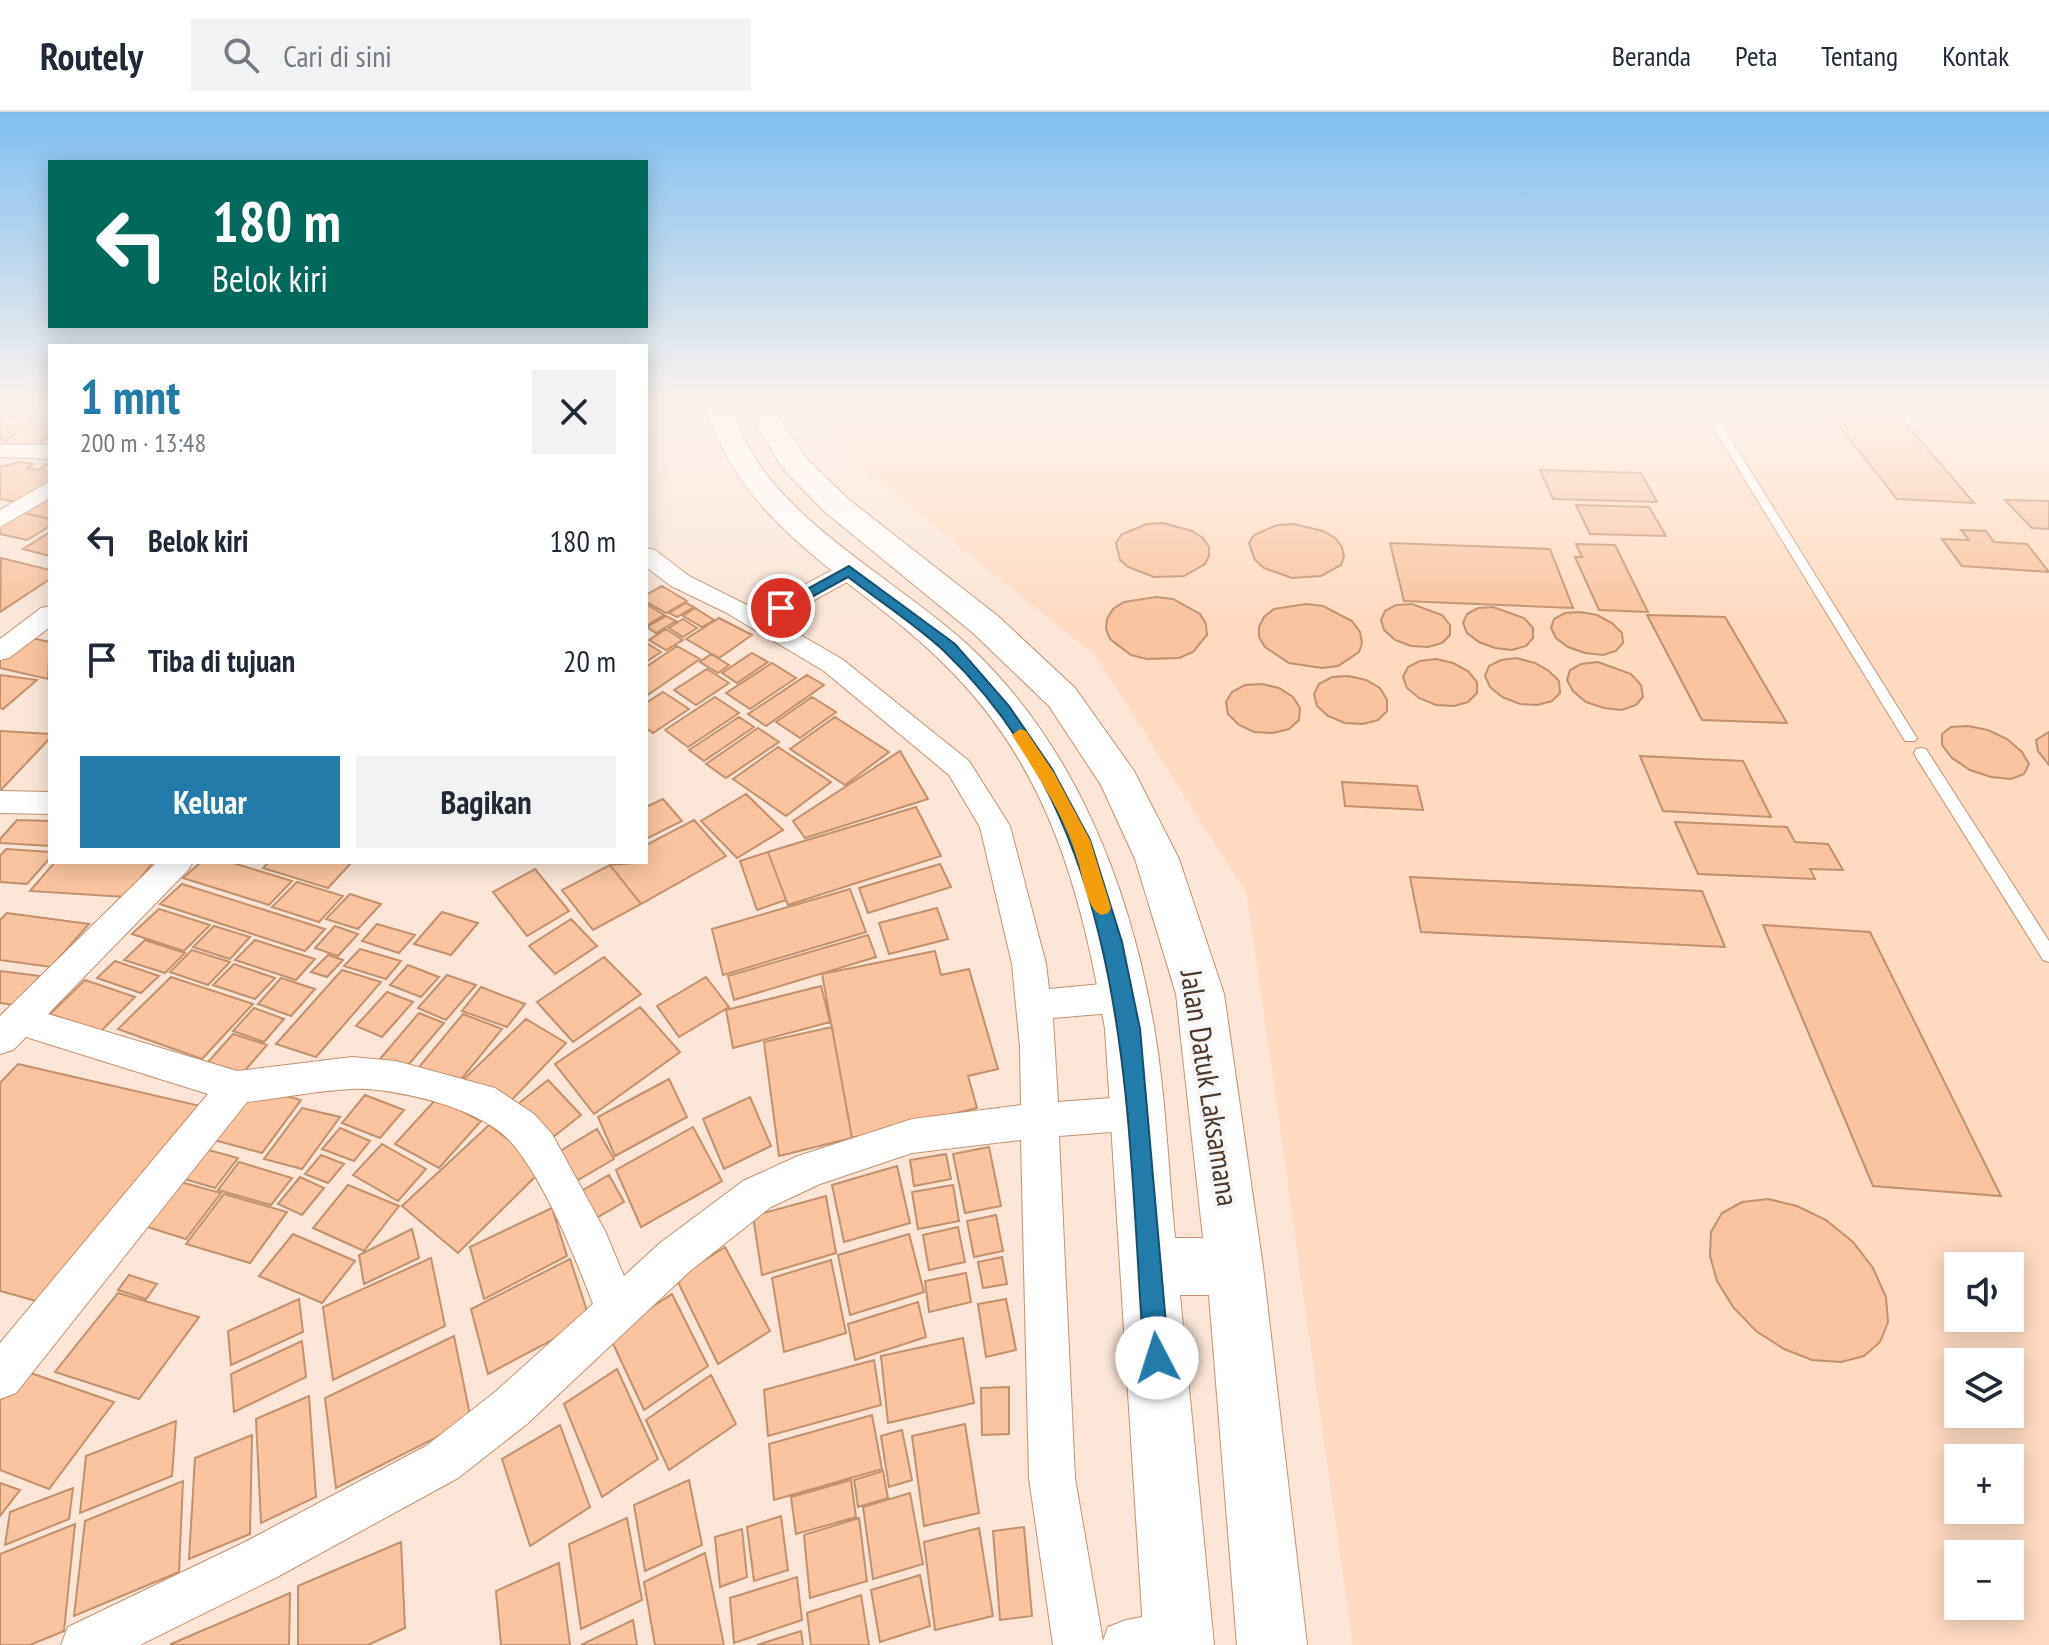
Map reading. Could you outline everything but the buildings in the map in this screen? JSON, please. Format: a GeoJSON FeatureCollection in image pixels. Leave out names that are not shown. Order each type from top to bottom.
{"type":"FeatureCollection","features":[{"type":"Feature","properties":{"kind":"highway"},"geometry":{"type":"LineString","coordinates":[[754,475],[765,491],[849,571],[949,648],[1003,709],[1046,773],[1081,840],[1112,942],[1123,997],[1138,1113],[1179,1640]]}},
{"type":"Feature","properties":{"kind":"highway","name":"Jalan Datuk Laksamana"},"geometry":{"type":"LineString","coordinates":[[806,475],[836,505],[986,625],[1062,697],[1120,781],[1157,859],[1200,994],[1235,1267],[1272,1645]]}},
{"type":"Feature","properties":{"kind":"highway"},"geometry":{"type":"LineString","coordinates":[[1149,1266],[1235,1267]]}},
{"type":"Feature","properties":{"kind":"street"},"geometry":{"type":"LineString","coordinates":[[0,520],[48,489]]}},
{"type":"Feature","properties":{"kind":"street"},"geometry":{"type":"LineString","coordinates":[[648,557],[680,581],[758,620],[833,665],[959,768],[995,826],[1029,964],[1040,1120],[1046,1372],[1052,1478],[1078,1645]]}},
{"type":"Feature","properties":{"kind":"street"},"geometry":{"type":"LineString","coordinates":[[758,620],[849,571]]}},
{"type":"Feature","properties":{"kind":"street"},"geometry":{"type":"LineString","coordinates":[[0,652],[48,616]]}},
{"type":"Feature","properties":{"kind":"street"},"geometry":{"type":"LineString","coordinates":[[0,802],[48,803]]}},
{"type":"Feature","properties":{"kind":"street"},"geometry":{"type":"LineString","coordinates":[[10,1030],[175,864]]}},
{"type":"Feature","properties":{"kind":"street"},"geometry":{"type":"LineString","coordinates":[[1033,1005],[1123,997]]}},
{"type":"Feature","properties":{"kind":"street"},"geometry":{"type":"LineString","coordinates":[[10,1030],[237,1087],[352,1073],[396,1077],[482,1100],[521,1126],[538,1147],[591,1245],[617,1312]]}},
{"type":"Feature","properties":{"kind":"street"},"geometry":{"type":"LineString","coordinates":[[0,1377],[237,1087]]}},
{"type":"Feature","properties":{"kind":"street"},"geometry":{"type":"LineString","coordinates":[[86,1645],[262,1559],[442,1462],[511,1408],[675,1257],[757,1194],[812,1169],[912,1136],[1040,1120],[1138,1113]]}},
{"type":"Feature","properties":{"kind":"street"},"geometry":{"type":"LineString","coordinates":[[1126,1645],[1179,1640]]}},
{"type":"Feature","properties":{"kind":"lane"},"geometry":{"type":"LineString","coordinates":[[1747,475],[1910,738]]}},
{"type":"Feature","properties":{"kind":"lane"},"geometry":{"type":"LineString","coordinates":[[1921,753],[2049,955]]}},
{"type":"Feature","properties":{"kind":"shaded area"},"geometry":{"type":"Polygon","coordinates":[[[869,475],[2049,475],[2049,1645],[1353,1645],[1247,895],[1095,655],[869,475]]]}},
{"type":"Feature","properties":{"kind":"slow traffic"},"geometry":{"type":"LineString","coordinates":[[1020,735],[1046,773],[1081,840],[1102,908]]}},
{"type":"Feature","properties":{"kind":"route"},"geometry":{"type":"LineString","coordinates":[[781,608],[849,571],[949,648],[1003,709],[1046,773],[1081,840],[1112,942],[1130,1029],[1157,1358]]}}]}
